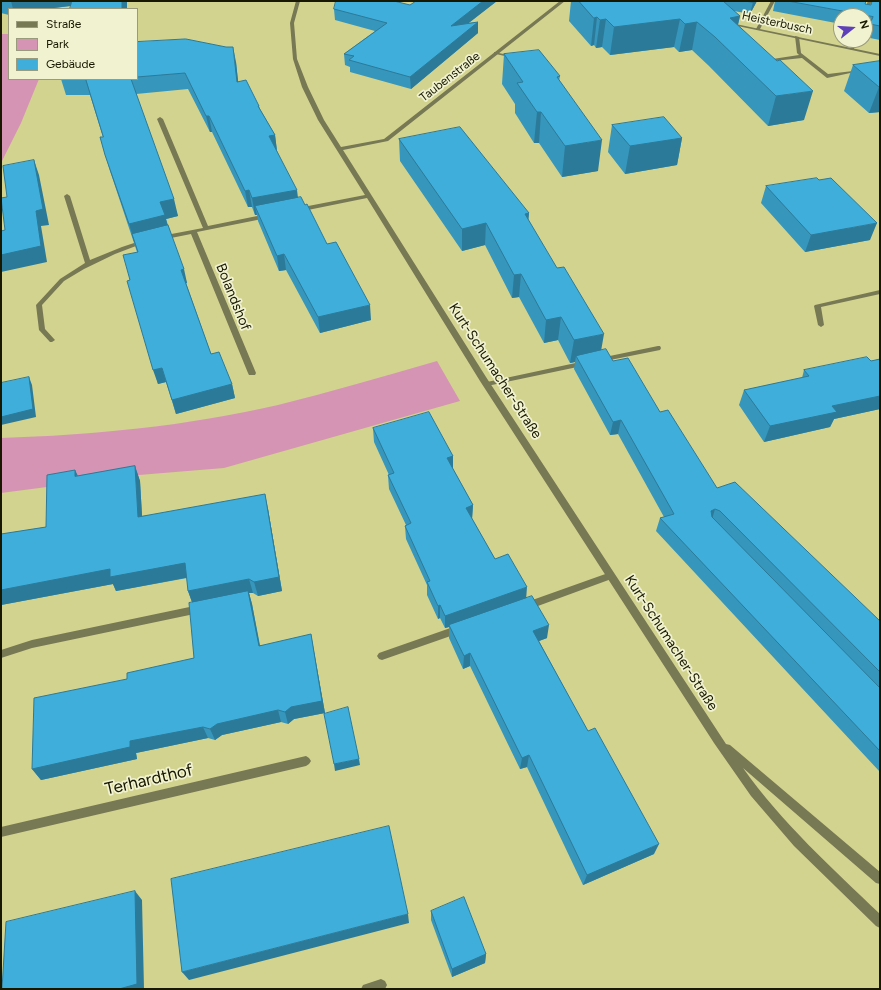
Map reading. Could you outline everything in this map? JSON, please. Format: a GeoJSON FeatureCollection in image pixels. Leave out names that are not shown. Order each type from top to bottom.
{"type":"FeatureCollection","features":[{"type":"Feature","properties":{"kind":"street","name":"Kurt-Schumacher-Straße"},"geometry":{"type":"LineString","coordinates":[[298,1],[292,23],[295,59],[305,87],[321,120],[368,196],[610,576],[717,740],[755,793],[798,842],[880,922]]}},
{"type":"Feature","properties":{"kind":"street","name":"Taubenstraße"},"geometry":{"type":"LineString","coordinates":[[340,149],[386,140],[563,1]]}},
{"type":"Feature","properties":{"kind":"street"},"geometry":{"type":"LineString","coordinates":[[758,29],[773,1]]}},
{"type":"Feature","properties":{"kind":"street","name":"Heisterbusch"},"geometry":{"type":"LineString","coordinates":[[720,22],[880,55]]}},
{"type":"Feature","properties":{"kind":"street"},"geometry":{"type":"LineString","coordinates":[[742,26],[743,33]]}},
{"type":"Feature","properties":{"kind":"street"},"geometry":{"type":"LineString","coordinates":[[796,38],[799,53],[827,76],[853,72]]}},
{"type":"Feature","properties":{"kind":"street"},"geometry":{"type":"LineString","coordinates":[[496,53],[519,59]]}},
{"type":"Feature","properties":{"kind":"street"},"geometry":{"type":"LineString","coordinates":[[760,62],[803,56]]}},
{"type":"Feature","properties":{"kind":"street"},"geometry":{"type":"LineString","coordinates":[[160,118],[206,228]]}},
{"type":"Feature","properties":{"kind":"street"},"geometry":{"type":"LineString","coordinates":[[67,196],[88,264]]}},
{"type":"Feature","properties":{"kind":"street"},"geometry":{"type":"LineString","coordinates":[[290,211],[368,196]]}},
{"type":"Feature","properties":{"kind":"street"},"geometry":{"type":"LineString","coordinates":[[52,340],[42,330],[39,305],[61,281],[88,264],[118,250],[148,240],[275,214]]}},
{"type":"Feature","properties":{"kind":"street","name":"Bolandshof"},"geometry":{"type":"LineString","coordinates":[[193,230],[252,373]]}},
{"type":"Feature","properties":{"kind":"street"},"geometry":{"type":"LineString","coordinates":[[821,325],[817,306],[880,292]]}},
{"type":"Feature","properties":{"kind":"street"},"geometry":{"type":"LineString","coordinates":[[487,384],[658,348]]}},
{"type":"Feature","properties":{"kind":"street"},"geometry":{"type":"LineString","coordinates":[[518,608],[610,576]]}},
{"type":"Feature","properties":{"kind":"street"},"geometry":{"type":"LineString","coordinates":[[1,654],[32,644],[207,607]]}},
{"type":"Feature","properties":{"kind":"street"},"geometry":{"type":"LineString","coordinates":[[382,656],[465,627]]}},
{"type":"Feature","properties":{"kind":"street","name":"Kurt-Schumacher-Straße"},"geometry":{"type":"LineString","coordinates":[[717,740],[880,879]]}},
{"type":"Feature","properties":{"kind":"street","name":"Terhardthof"},"geometry":{"type":"LineString","coordinates":[[1,832],[306,761]]}},
{"type":"Feature","properties":{"kind":"street"},"geometry":{"type":"LineString","coordinates":[[367,989],[381,985]]}},
{"type":"Feature","properties":{"kind":"green space"},"geometry":{"type":"Polygon","coordinates":[[[1,34],[8,34],[8,80],[39,80],[21,123],[1,163],[1,34]]]}},
{"type":"Feature","properties":{"kind":"green space"},"geometry":{"type":"Polygon","coordinates":[[[437,361],[460,401],[224,468],[139,475],[1,493],[1,438],[106,432],[209,419],[298,400],[437,361]]]}},
{"type":"Feature","properties":{"kind":"building"},"geometry":{"type":"Polygon","coordinates":[[[72,1],[122,1],[122,8],[70,8],[72,1]]]}},
{"type":"Feature","properties":{"kind":"building"},"geometry":{"type":"Polygon","coordinates":[[[336,1],[394,1],[410,5],[416,1],[483,1],[451,26],[478,22],[410,77],[349,60],[354,56],[344,54],[387,23],[334,9],[336,1]]]}},
{"type":"Feature","properties":{"kind":"building"},"geometry":{"type":"Polygon","coordinates":[[[579,1],[723,1],[740,16],[730,18],[777,61],[780,60],[813,91],[776,96],[715,37],[697,22],[685,24],[680,19],[614,27],[606,19],[600,20],[597,17],[594,18],[579,1]]]}},
{"type":"Feature","properties":{"kind":"building"},"geometry":{"type":"Polygon","coordinates":[[[788,1],[866,1],[865,4],[871,5],[872,1],[880,1],[880,26],[873,25],[873,8],[833,8],[833,9],[788,1]]]}},
{"type":"Feature","properties":{"kind":"building"},"geometry":{"type":"Polygon","coordinates":[[[186,39],[233,47],[237,82],[246,80],[258,106],[275,135],[269,136],[297,190],[252,198],[249,190],[245,191],[209,116],[206,116],[185,73],[138,77],[138,42],[186,39]]]}},
{"type":"Feature","properties":{"kind":"building"},"geometry":{"type":"Polygon","coordinates":[[[539,50],[560,76],[557,77],[602,140],[565,146],[541,112],[537,112],[517,83],[523,82],[504,54],[539,50]]]}},
{"type":"Feature","properties":{"kind":"building"},"geometry":{"type":"Polygon","coordinates":[[[880,61],[879,87],[853,65],[880,61]]]}},
{"type":"Feature","properties":{"kind":"building"},"geometry":{"type":"Polygon","coordinates":[[[86,80],[131,80],[174,199],[160,202],[165,215],[129,224],[105,155],[100,137],[103,137],[86,80]]]}},
{"type":"Feature","properties":{"kind":"building"},"geometry":{"type":"Polygon","coordinates":[[[664,117],[682,138],[630,146],[612,125],[664,117]]]}},
{"type":"Feature","properties":{"kind":"building"},"geometry":{"type":"Polygon","coordinates":[[[460,127],[529,213],[525,214],[557,268],[564,267],[604,334],[574,340],[561,317],[546,320],[521,274],[514,275],[486,223],[462,229],[399,139],[460,127]]]}},
{"type":"Feature","properties":{"kind":"building"},"geometry":{"type":"Polygon","coordinates":[[[34,160],[43,209],[36,211],[41,246],[1,255],[1,231],[5,230],[1,198],[7,197],[3,166],[34,160]]]}},
{"type":"Feature","properties":{"kind":"building"},"geometry":{"type":"Polygon","coordinates":[[[817,178],[819,180],[831,178],[877,223],[811,235],[766,186],[817,178]]]}},
{"type":"Feature","properties":{"kind":"building"},"geometry":{"type":"Polygon","coordinates":[[[301,197],[305,205],[307,204],[327,244],[336,242],[370,305],[318,317],[284,254],[277,256],[255,206],[301,197]]]}},
{"type":"Feature","properties":{"kind":"building"},"geometry":{"type":"Polygon","coordinates":[[[168,225],[184,269],[181,270],[211,354],[219,352],[232,384],[172,400],[162,368],[153,370],[127,281],[130,280],[123,255],[138,252],[132,234],[168,225]]]}},
{"type":"Feature","properties":{"kind":"building"},"geometry":{"type":"Polygon","coordinates":[[[606,349],[613,361],[628,358],[660,412],[668,410],[717,488],[735,482],[880,621],[880,672],[720,511],[715,509],[711,511],[712,517],[880,688],[880,751],[660,518],[674,514],[621,420],[613,422],[576,356],[606,349]]]}},
{"type":"Feature","properties":{"kind":"building"},"geometry":{"type":"Polygon","coordinates":[[[867,357],[871,361],[880,359],[880,396],[832,406],[837,412],[770,426],[744,390],[809,376],[804,370],[867,357]]]}},
{"type":"Feature","properties":{"kind":"building"},"geometry":{"type":"Polygon","coordinates":[[[29,377],[33,409],[1,417],[1,383],[29,377]]]}},
{"type":"Feature","properties":{"kind":"building"},"geometry":{"type":"Polygon","coordinates":[[[429,412],[453,456],[447,458],[473,505],[466,508],[495,559],[508,554],[527,587],[445,616],[440,605],[438,606],[427,582],[430,581],[405,526],[411,523],[388,475],[394,473],[373,428],[429,412]]]}},
{"type":"Feature","properties":{"kind":"building"},"geometry":{"type":"Polygon","coordinates":[[[135,466],[138,517],[265,494],[279,577],[254,582],[249,579],[188,591],[185,563],[110,577],[110,569],[1,590],[1,534],[46,527],[47,475],[75,470],[75,476],[135,466]]]}},
{"type":"Feature","properties":{"kind":"building"},"geometry":{"type":"Polygon","coordinates":[[[248,591],[259,646],[311,634],[322,701],[291,707],[285,712],[278,710],[217,724],[210,729],[203,727],[130,741],[130,747],[32,769],[34,698],[127,679],[127,673],[194,658],[189,603],[248,591]]]}},
{"type":"Feature","properties":{"kind":"building"},"geometry":{"type":"Polygon","coordinates":[[[532,596],[549,625],[533,631],[588,731],[595,728],[659,844],[587,875],[529,755],[522,758],[470,653],[464,656],[449,625],[532,596]]]}},
{"type":"Feature","properties":{"kind":"building"},"geometry":{"type":"Polygon","coordinates":[[[348,707],[359,759],[334,764],[324,714],[348,707]]]}},
{"type":"Feature","properties":{"kind":"building"},"geometry":{"type":"Polygon","coordinates":[[[389,826],[408,914],[182,972],[171,879],[389,826]]]}},
{"type":"Feature","properties":{"kind":"building"},"geometry":{"type":"Polygon","coordinates":[[[135,891],[137,984],[119,989],[2,989],[6,922],[135,891]]]}},
{"type":"Feature","properties":{"kind":"building"},"geometry":{"type":"Polygon","coordinates":[[[464,897],[486,954],[452,969],[431,911],[464,897]]]}}]}
